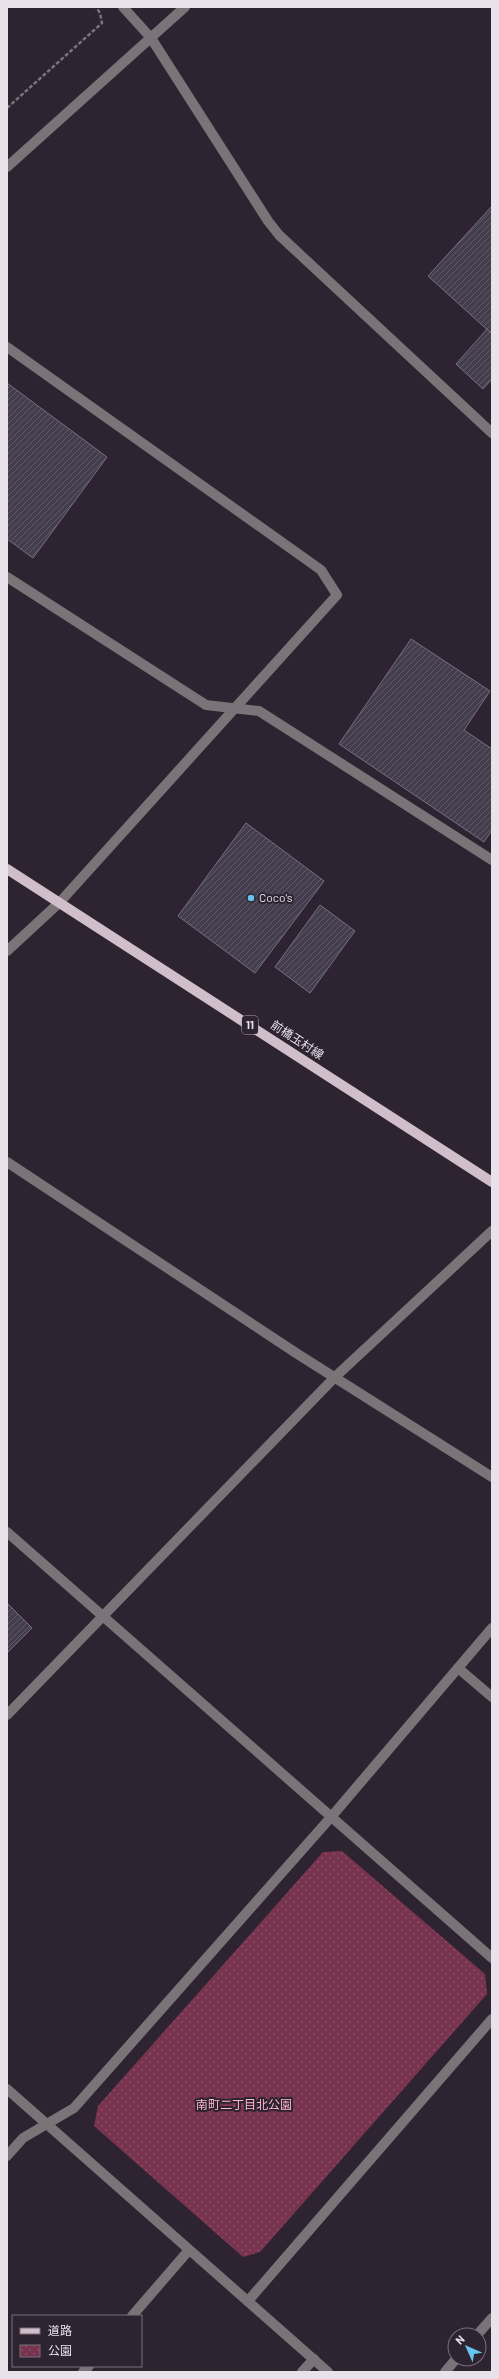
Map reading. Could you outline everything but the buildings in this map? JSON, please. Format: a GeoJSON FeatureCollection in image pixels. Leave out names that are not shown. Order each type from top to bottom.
{"type":"FeatureCollection","features":[{"type":"Feature","properties":{"kind":"main road","name":"前橋玉村線"},"geometry":{"type":"LineString","coordinates":[[7,868],[492,1182]]}},
{"type":"Feature","properties":{"kind":"street"},"geometry":{"type":"LineString","coordinates":[[123,7],[150,38],[268,221],[279,235],[492,433]]}},
{"type":"Feature","properties":{"kind":"street"},"geometry":{"type":"LineString","coordinates":[[7,167],[185,7]]}},
{"type":"Feature","properties":{"kind":"street"},"geometry":{"type":"LineString","coordinates":[[7,347],[321,570],[337,595],[233,708],[60,902],[7,951]]}},
{"type":"Feature","properties":{"kind":"street"},"geometry":{"type":"LineString","coordinates":[[7,577],[206,705],[259,710],[492,860]]}},
{"type":"Feature","properties":{"kind":"street"},"geometry":{"type":"LineString","coordinates":[[7,1162],[335,1378],[492,1477]]}},
{"type":"Feature","properties":{"kind":"street"},"geometry":{"type":"LineString","coordinates":[[7,1715],[101,1616],[335,1378],[492,1231]]}},
{"type":"Feature","properties":{"kind":"street"},"geometry":{"type":"LineString","coordinates":[[7,1532],[492,1958]]}},
{"type":"Feature","properties":{"kind":"street"},"geometry":{"type":"LineString","coordinates":[[7,2156],[23,2138],[74,2108],[332,1816],[492,1628]]}},
{"type":"Feature","properties":{"kind":"street"},"geometry":{"type":"LineString","coordinates":[[458,1668],[492,1697]]}},
{"type":"Feature","properties":{"kind":"street"},"geometry":{"type":"LineString","coordinates":[[248,2301],[492,2019]]}},
{"type":"Feature","properties":{"kind":"street"},"geometry":{"type":"LineString","coordinates":[[7,2089],[328,2372]]}},
{"type":"Feature","properties":{"kind":"street"},"geometry":{"type":"LineString","coordinates":[[133,2315],[189,2250]]}},
{"type":"Feature","properties":{"kind":"street"},"geometry":{"type":"LineString","coordinates":[[484,2327],[492,2318]]}},
{"type":"Feature","properties":{"kind":"street"},"geometry":{"type":"LineString","coordinates":[[302,2372],[314,2359]]}},
{"type":"Feature","properties":{"kind":"path"},"geometry":{"type":"LineString","coordinates":[[7,108],[102,23],[100,13],[96,7]]}},
{"type":"Feature","properties":{"kind":"green space","name":"南町二丁目北公園"},"geometry":{"type":"Polygon","coordinates":[[[342,1851],[485,1974],[487,1994],[260,2252],[243,2257],[94,2126],[98,2106],[323,1852],[342,1851]]]}},
{"type":"Feature","properties":{"kind":"place","name":"Coco's"},"geometry":{"type":"Point","coordinates":[251,898]}}]}
